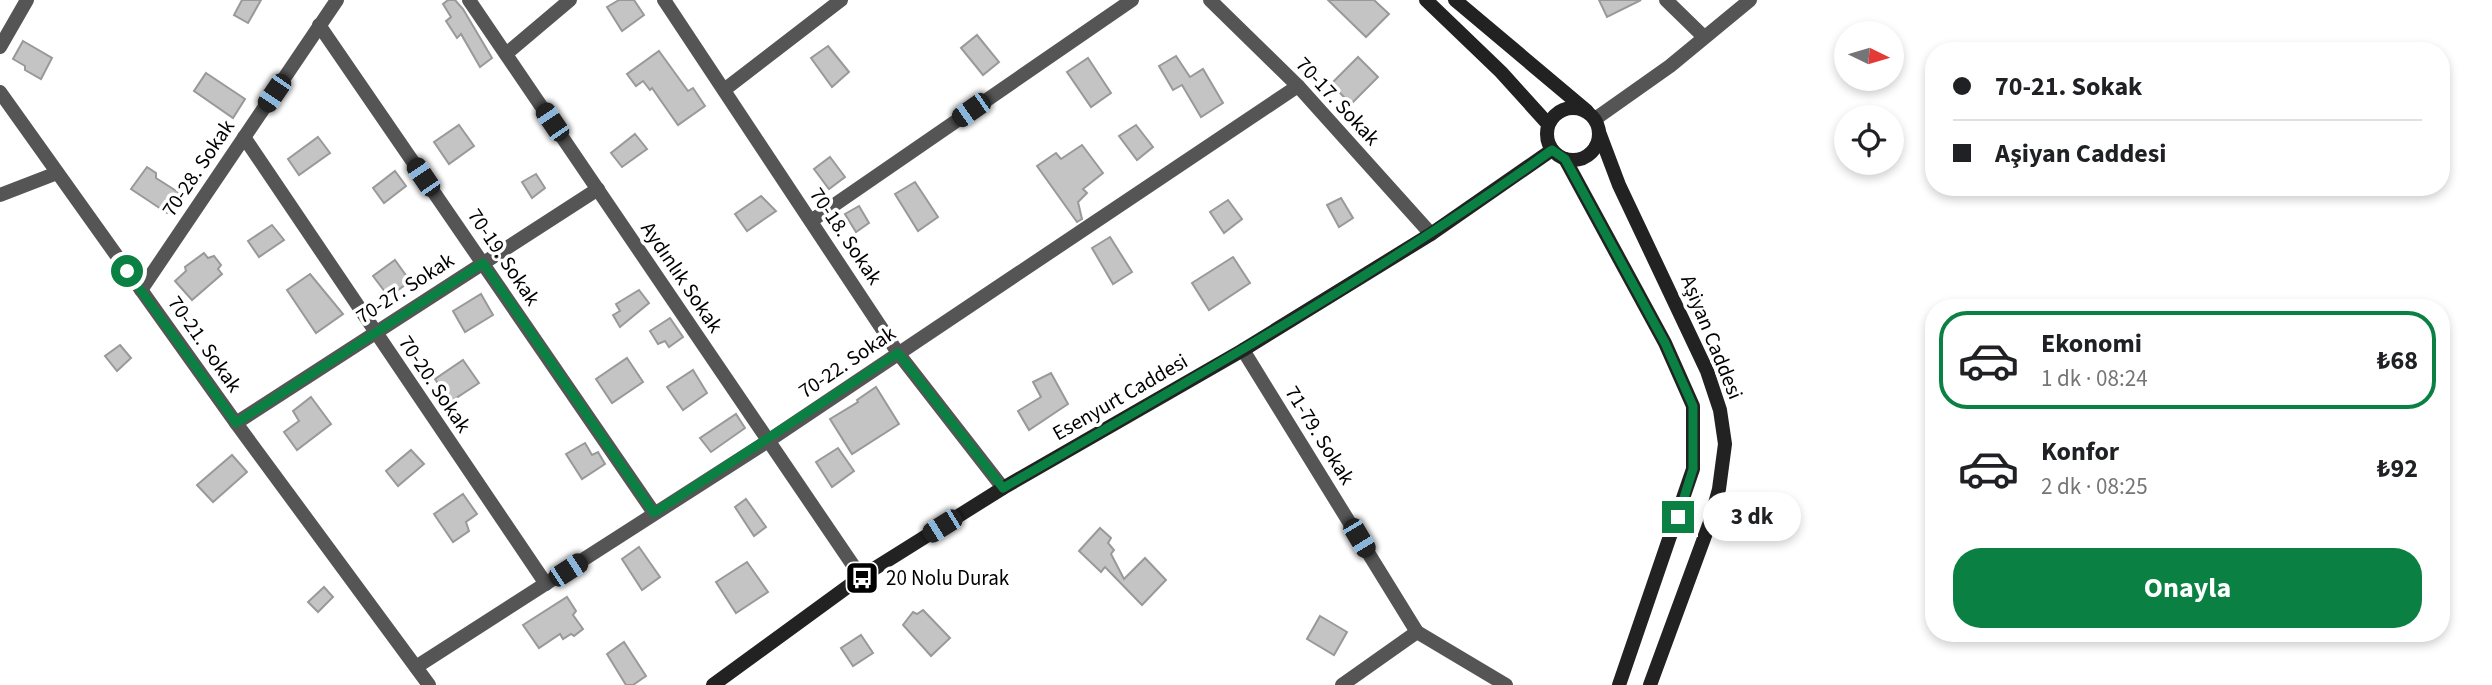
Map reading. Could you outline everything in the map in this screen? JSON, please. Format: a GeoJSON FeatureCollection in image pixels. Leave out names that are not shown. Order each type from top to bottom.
{"type":"FeatureCollection","features":[{"type":"Feature","properties":{"kind":"street"},"geometry":{"type":"LineString","coordinates":[[0,47],[27,0]]}},
{"type":"Feature","properties":{"kind":"street","name":"70-28. Sokak"},"geometry":{"type":"LineString","coordinates":[[141,290],[337,0]]}},
{"type":"Feature","properties":{"kind":"street","name":"Aydınlık Sokak"},"geometry":{"type":"LineString","coordinates":[[469,0],[860,578]]}},
{"type":"Feature","properties":{"kind":"street"},"geometry":{"type":"LineString","coordinates":[[506,54],[570,0]]}},
{"type":"Feature","properties":{"kind":"street","name":"70-18. Sokak"},"geometry":{"type":"LineString","coordinates":[[664,0],[898,353],[1003,488]]}},
{"type":"Feature","properties":{"kind":"street"},"geometry":{"type":"LineString","coordinates":[[724,90],[841,0]]}},
{"type":"Feature","properties":{"kind":"street"},"geometry":{"type":"LineString","coordinates":[[811,221],[1132,0]]}},
{"type":"Feature","properties":{"kind":"street","name":"70-17. Sokak"},"geometry":{"type":"LineString","coordinates":[[1210,0],[1298,86],[1431,234]]}},
{"type":"Feature","properties":{"kind":"street"},"geometry":{"type":"LineString","coordinates":[[1426,0],[1501,72],[1548,124]]}},
{"type":"Feature","properties":{"kind":"street"},"geometry":{"type":"LineString","coordinates":[[1455,0],[1594,120],[1595,148],[1590,155],[1574,161],[1565,159],[1552,150],[1547,138],[1548,124],[1561,110],[1574,107],[1594,120]]}},
{"type":"Feature","properties":{"kind":"street"},"geometry":{"type":"LineString","coordinates":[[1666,0],[1704,37]]}},
{"type":"Feature","properties":{"kind":"street"},"geometry":{"type":"LineString","coordinates":[[1594,120],[1670,66],[1750,0]]}},
{"type":"Feature","properties":{"kind":"street","name":"70-19. Sokak"},"geometry":{"type":"LineString","coordinates":[[320,25],[654,513]]}},
{"type":"Feature","properties":{"kind":"street","name":"70-22. Sokak"},"geometry":{"type":"LineString","coordinates":[[416,667],[768,441],[1298,86]]}},
{"type":"Feature","properties":{"kind":"street","name":"70-21. Sokak"},"geometry":{"type":"LineString","coordinates":[[0,92],[236,423],[429,685]]}},
{"type":"Feature","properties":{"kind":"street","name":"Aşiyan Caddesi"},"geometry":{"type":"LineString","coordinates":[[1594,120],[1619,185],[1707,371],[1720,410],[1725,444],[1719,489],[1710,522],[1650,685]]}},
{"type":"Feature","properties":{"kind":"street","name":"70-20. Sokak"},"geometry":{"type":"LineString","coordinates":[[244,137],[546,584]]}},
{"type":"Feature","properties":{"kind":"street","name":"Esenyurt Caddesi"},"geometry":{"type":"LineString","coordinates":[[713,685],[860,578],[1003,488],[1243,350],[1431,234],[1552,150]]}},
{"type":"Feature","properties":{"kind":"street","name":"Aşiyan Caddesi"},"geometry":{"type":"LineString","coordinates":[[1565,159],[1665,343],[1693,406],[1693,469],[1619,685]]}},
{"type":"Feature","properties":{"kind":"street"},"geometry":{"type":"LineString","coordinates":[[0,195],[57,173]]}},
{"type":"Feature","properties":{"kind":"street","name":"70-27. Sokak"},"geometry":{"type":"LineString","coordinates":[[236,423],[598,189]]}},
{"type":"Feature","properties":{"kind":"street","name":"71-79. Sokak"},"geometry":{"type":"LineString","coordinates":[[1243,350],[1417,632],[1506,685]]}},
{"type":"Feature","properties":{"kind":"street"},"geometry":{"type":"LineString","coordinates":[[1342,685],[1417,632]]}},
{"type":"Feature","properties":{"kind":"building"},"geometry":{"type":"Polygon","coordinates":[[[242,0],[261,0],[248,23],[234,15],[242,0]]]}},
{"type":"Feature","properties":{"kind":"building"},"geometry":{"type":"Polygon","coordinates":[[[448,0],[455,0],[463,9],[492,58],[480,67],[461,34],[457,38],[446,21],[451,17],[443,4],[448,0]]]}},
{"type":"Feature","properties":{"kind":"building"},"geometry":{"type":"Polygon","coordinates":[[[619,0],[634,0],[644,15],[622,31],[607,7],[619,0]]]}},
{"type":"Feature","properties":{"kind":"building"},"geometry":{"type":"Polygon","coordinates":[[[1328,0],[1374,0],[1389,14],[1366,37],[1328,0]]]}},
{"type":"Feature","properties":{"kind":"building"},"geometry":{"type":"Polygon","coordinates":[[[1599,0],[1641,0],[1607,17],[1599,0]]]}},
{"type":"Feature","properties":{"kind":"building"},"geometry":{"type":"Polygon","coordinates":[[[977,35],[999,62],[983,75],[961,48],[977,35]]]}},
{"type":"Feature","properties":{"kind":"building"},"geometry":{"type":"Polygon","coordinates":[[[23,41],[52,58],[41,79],[13,59],[23,41]]]}},
{"type":"Feature","properties":{"kind":"building"},"geometry":{"type":"Polygon","coordinates":[[[828,46],[849,72],[832,87],[811,58],[828,46]]]}},
{"type":"Feature","properties":{"kind":"building"},"geometry":{"type":"Polygon","coordinates":[[[659,51],[688,91],[693,88],[705,106],[678,125],[652,88],[650,90],[643,81],[636,86],[627,74],[659,51]]]}},
{"type":"Feature","properties":{"kind":"building"},"geometry":{"type":"Polygon","coordinates":[[[1176,56],[1190,77],[1203,69],[1223,103],[1201,117],[1182,85],[1173,90],[1159,66],[1176,56]]]}},
{"type":"Feature","properties":{"kind":"building"},"geometry":{"type":"Polygon","coordinates":[[[1358,57],[1378,77],[1351,104],[1331,84],[1358,57]]]}},
{"type":"Feature","properties":{"kind":"building"},"geometry":{"type":"Polygon","coordinates":[[[1088,58],[1111,93],[1091,107],[1067,72],[1088,58]]]}},
{"type":"Feature","properties":{"kind":"building"},"geometry":{"type":"Polygon","coordinates":[[[206,73],[245,99],[233,118],[194,91],[206,73]]]}},
{"type":"Feature","properties":{"kind":"building"},"geometry":{"type":"Polygon","coordinates":[[[459,125],[474,146],[449,164],[434,142],[459,125]]]}},
{"type":"Feature","properties":{"kind":"building"},"geometry":{"type":"Polygon","coordinates":[[[1136,125],[1153,147],[1137,160],[1119,136],[1136,125]]]}},
{"type":"Feature","properties":{"kind":"building"},"geometry":{"type":"Polygon","coordinates":[[[635,134],[647,149],[622,167],[611,153],[635,134]]]}},
{"type":"Feature","properties":{"kind":"building"},"geometry":{"type":"Polygon","coordinates":[[[318,137],[330,153],[299,175],[288,159],[318,137]]]}},
{"type":"Feature","properties":{"kind":"building"},"geometry":{"type":"Polygon","coordinates":[[[1082,145],[1103,173],[1083,189],[1087,193],[1078,202],[1082,219],[1077,222],[1037,166],[1056,153],[1061,159],[1082,145]]]}},
{"type":"Feature","properties":{"kind":"building"},"geometry":{"type":"Polygon","coordinates":[[[830,157],[845,177],[829,189],[814,169],[830,157]]]}},
{"type":"Feature","properties":{"kind":"building"},"geometry":{"type":"Polygon","coordinates":[[[147,167],[156,173],[156,178],[181,194],[167,213],[131,189],[147,167]]]}},
{"type":"Feature","properties":{"kind":"building"},"geometry":{"type":"Polygon","coordinates":[[[395,171],[406,186],[384,203],[373,188],[395,171]]]}},
{"type":"Feature","properties":{"kind":"building"},"geometry":{"type":"Polygon","coordinates":[[[536,174],[545,188],[532,198],[522,182],[536,174]]]}},
{"type":"Feature","properties":{"kind":"building"},"geometry":{"type":"Polygon","coordinates":[[[915,182],[938,217],[918,231],[895,194],[915,182]]]}},
{"type":"Feature","properties":{"kind":"building"},"geometry":{"type":"Polygon","coordinates":[[[761,196],[776,211],[747,231],[735,214],[761,196]]]}},
{"type":"Feature","properties":{"kind":"building"},"geometry":{"type":"Polygon","coordinates":[[[1341,198],[1353,218],[1339,227],[1327,205],[1341,198]]]}},
{"type":"Feature","properties":{"kind":"building"},"geometry":{"type":"Polygon","coordinates":[[[1228,200],[1242,219],[1224,233],[1210,212],[1228,200]]]}},
{"type":"Feature","properties":{"kind":"building"},"geometry":{"type":"Polygon","coordinates":[[[859,206],[869,223],[856,232],[845,214],[859,206]]]}},
{"type":"Feature","properties":{"kind":"building"},"geometry":{"type":"Polygon","coordinates":[[[272,225],[284,240],[259,257],[248,241],[272,225]]]}},
{"type":"Feature","properties":{"kind":"building"},"geometry":{"type":"Polygon","coordinates":[[[1110,237],[1132,272],[1113,284],[1092,248],[1110,237]]]}},
{"type":"Feature","properties":{"kind":"building"},"geometry":{"type":"Polygon","coordinates":[[[204,253],[208,258],[214,256],[221,265],[218,269],[222,274],[192,300],[175,281],[186,271],[185,267],[204,253]]]}},
{"type":"Feature","properties":{"kind":"building"},"geometry":{"type":"Polygon","coordinates":[[[1233,257],[1250,283],[1209,310],[1192,283],[1233,257]]]}},
{"type":"Feature","properties":{"kind":"building"},"geometry":{"type":"Polygon","coordinates":[[[395,260],[410,281],[389,297],[373,276],[395,260]]]}},
{"type":"Feature","properties":{"kind":"building"},"geometry":{"type":"Polygon","coordinates":[[[310,274],[343,314],[316,333],[287,290],[310,274]]]}},
{"type":"Feature","properties":{"kind":"building"},"geometry":{"type":"Polygon","coordinates":[[[639,290],[649,303],[620,327],[613,315],[620,311],[616,304],[639,290]]]}},
{"type":"Feature","properties":{"kind":"building"},"geometry":{"type":"Polygon","coordinates":[[[481,294],[493,315],[465,332],[453,311],[481,294]]]}},
{"type":"Feature","properties":{"kind":"building"},"geometry":{"type":"Polygon","coordinates":[[[670,318],[683,337],[669,347],[665,341],[658,344],[650,331],[670,318]]]}},
{"type":"Feature","properties":{"kind":"building"},"geometry":{"type":"Polygon","coordinates":[[[120,345],[131,358],[117,371],[105,356],[120,345]]]}},
{"type":"Feature","properties":{"kind":"building"},"geometry":{"type":"Polygon","coordinates":[[[627,358],[643,382],[612,403],[596,379],[627,358]]]}},
{"type":"Feature","properties":{"kind":"building"},"geometry":{"type":"Polygon","coordinates":[[[463,360],[479,383],[450,402],[435,379],[463,360]]]}},
{"type":"Feature","properties":{"kind":"building"},"geometry":{"type":"Polygon","coordinates":[[[693,370],[707,393],[683,410],[667,387],[693,370]]]}},
{"type":"Feature","properties":{"kind":"building"},"geometry":{"type":"Polygon","coordinates":[[[1051,373],[1068,404],[1029,430],[1018,411],[1041,397],[1033,382],[1051,373]]]}},
{"type":"Feature","properties":{"kind":"building"},"geometry":{"type":"Polygon","coordinates":[[[876,387],[899,424],[852,454],[830,419],[876,387]]]}},
{"type":"Feature","properties":{"kind":"building"},"geometry":{"type":"Polygon","coordinates":[[[311,397],[331,424],[297,450],[284,432],[299,421],[293,411],[311,397]]]}},
{"type":"Feature","properties":{"kind":"building"},"geometry":{"type":"Polygon","coordinates":[[[736,414],[745,428],[711,452],[700,438],[736,414]]]}},
{"type":"Feature","properties":{"kind":"building"},"geometry":{"type":"Polygon","coordinates":[[[585,443],[592,455],[598,452],[605,464],[582,479],[566,454],[585,443]]]}},
{"type":"Feature","properties":{"kind":"building"},"geometry":{"type":"Polygon","coordinates":[[[838,448],[854,471],[832,487],[816,462],[838,448]]]}},
{"type":"Feature","properties":{"kind":"building"},"geometry":{"type":"Polygon","coordinates":[[[411,450],[424,464],[398,486],[386,471],[411,450]]]}},
{"type":"Feature","properties":{"kind":"building"},"geometry":{"type":"Polygon","coordinates":[[[232,455],[247,472],[213,502],[197,485],[232,455]]]}},
{"type":"Feature","properties":{"kind":"building"},"geometry":{"type":"Polygon","coordinates":[[[463,494],[477,514],[466,522],[469,531],[453,542],[434,514],[463,494]]]}},
{"type":"Feature","properties":{"kind":"building"},"geometry":{"type":"Polygon","coordinates":[[[746,499],[766,527],[754,536],[735,507],[746,499]]]}},
{"type":"Feature","properties":{"kind":"building"},"geometry":{"type":"Polygon","coordinates":[[[1100,528],[1111,538],[1108,543],[1114,550],[1111,554],[1124,579],[1145,558],[1166,580],[1142,605],[1105,567],[1101,572],[1079,551],[1100,528]]]}},
{"type":"Feature","properties":{"kind":"building"},"geometry":{"type":"Polygon","coordinates":[[[639,547],[660,577],[642,590],[622,559],[639,547]]]}},
{"type":"Feature","properties":{"kind":"building"},"geometry":{"type":"Polygon","coordinates":[[[747,562],[768,592],[736,613],[716,582],[747,562]]]}},
{"type":"Feature","properties":{"kind":"building"},"geometry":{"type":"Polygon","coordinates":[[[324,587],[333,597],[318,612],[308,602],[324,587]]]}},
{"type":"Feature","properties":{"kind":"building"},"geometry":{"type":"Polygon","coordinates":[[[567,597],[576,611],[573,615],[583,629],[574,636],[571,634],[563,639],[560,634],[539,648],[523,625],[567,597]]]}},
{"type":"Feature","properties":{"kind":"building"},"geometry":{"type":"Polygon","coordinates":[[[923,610],[950,638],[931,656],[903,625],[913,612],[917,614],[923,610]]]}},
{"type":"Feature","properties":{"kind":"building"},"geometry":{"type":"Polygon","coordinates":[[[1320,616],[1347,632],[1334,655],[1307,639],[1320,616]]]}},
{"type":"Feature","properties":{"kind":"building"},"geometry":{"type":"Polygon","coordinates":[[[861,635],[873,653],[853,666],[841,648],[861,635]]]}},
{"type":"Feature","properties":{"kind":"building"},"geometry":{"type":"Polygon","coordinates":[[[624,642],[646,676],[633,685],[626,685],[607,654],[624,642]]]}},
{"type":"Feature","properties":{"kind":"place","name":"20 Nolu Durak"},"geometry":{"type":"Point","coordinates":[862,578]}},
{"type":"Feature","properties":{"kind":"route"},"geometry":{"type":"LineString","coordinates":[[127,271],[236,423],[483,263],[654,513],[768,441],[898,353],[1003,488],[1243,350],[1431,234],[1552,150],[1565,159],[1665,343],[1693,406],[1693,469],[1678,517]]}}]}
